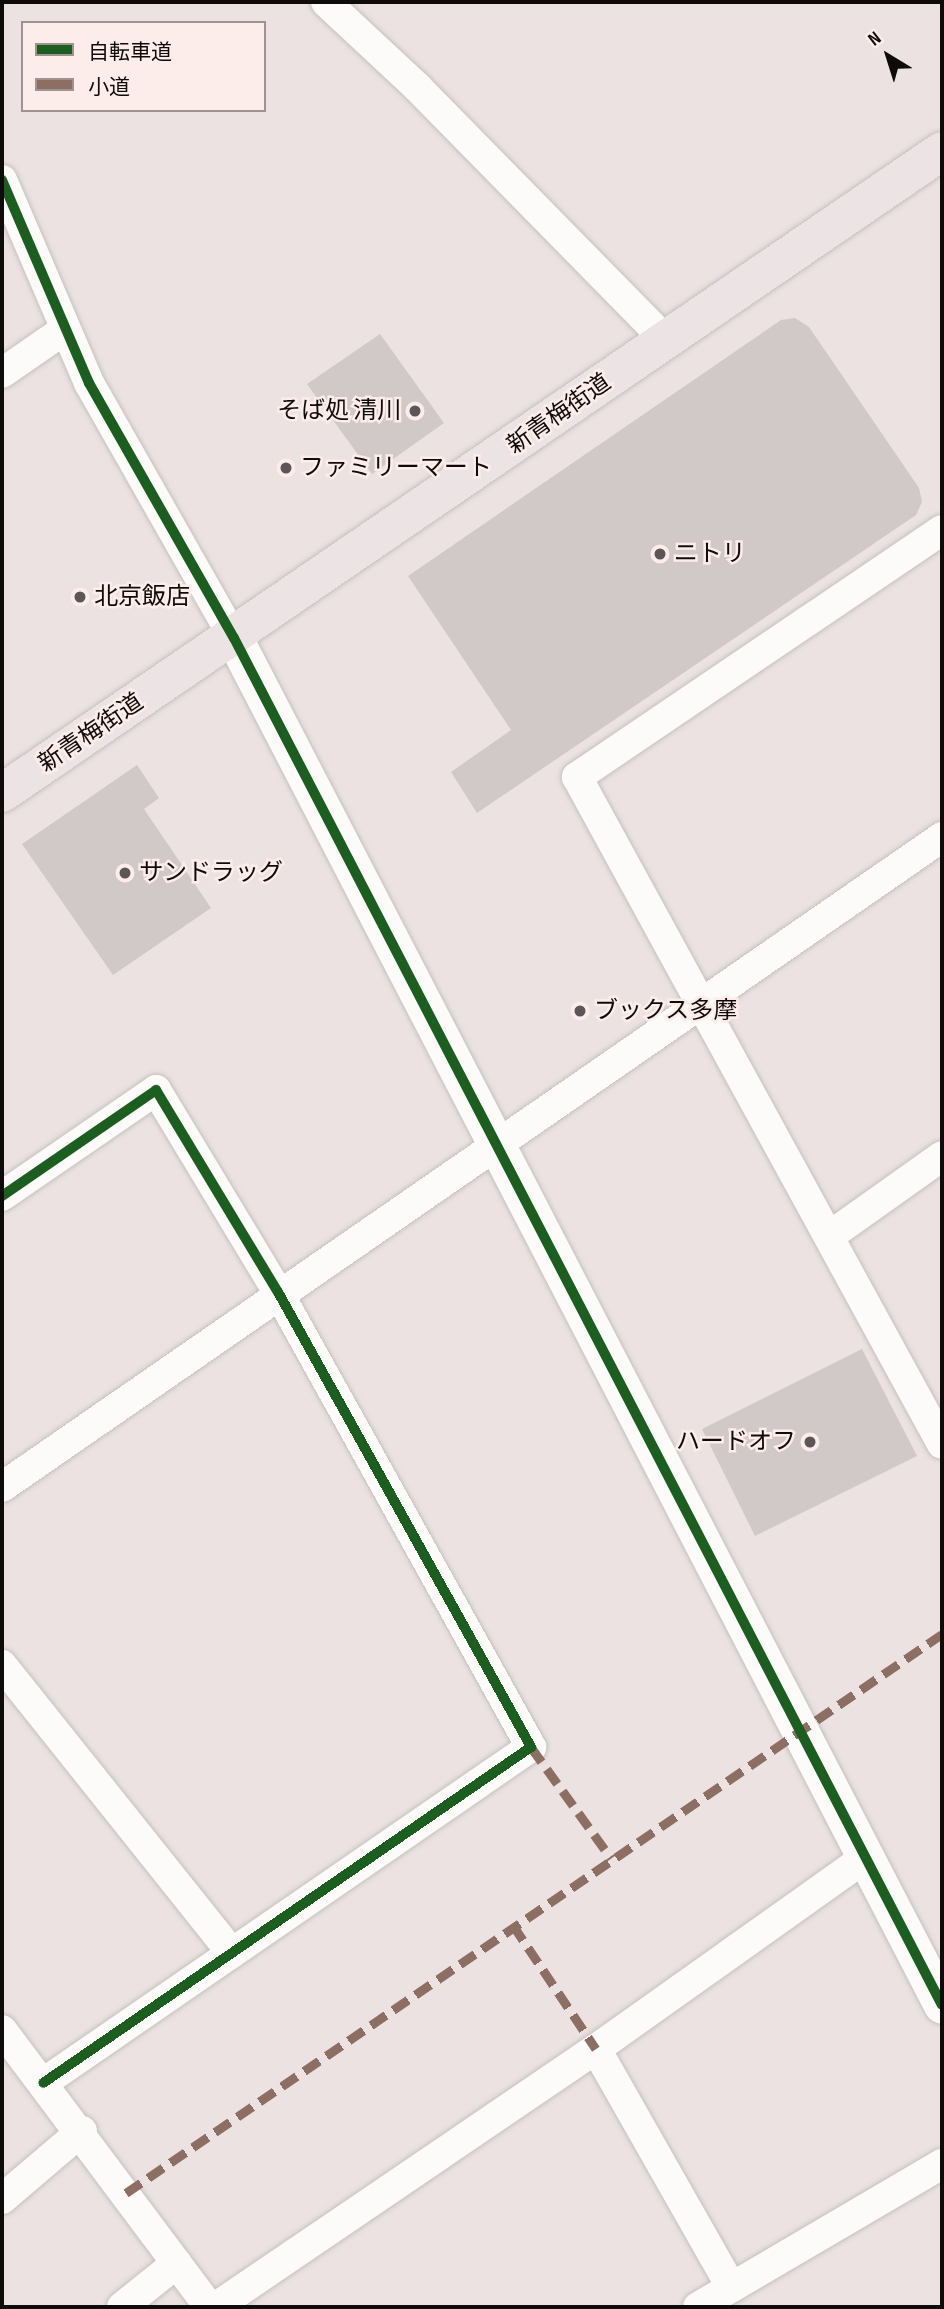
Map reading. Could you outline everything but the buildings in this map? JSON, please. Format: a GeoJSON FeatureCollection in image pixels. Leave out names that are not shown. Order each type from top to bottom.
{"type":"FeatureCollection","features":[{"type":"Feature","properties":{"kind":"main road","name":"新青梅街道"},"geometry":{"type":"LineString","coordinates":[[2,793],[234,638],[942,151]]}},
{"type":"Feature","properties":{"kind":"street"},"geometry":{"type":"LineString","coordinates":[[326,2],[417,87],[666,340]]}},
{"type":"Feature","properties":{"kind":"street"},"geometry":{"type":"LineString","coordinates":[[2,180],[64,330],[234,638],[942,2005]]}},
{"type":"Feature","properties":{"kind":"street"},"geometry":{"type":"LineString","coordinates":[[2,373],[64,330]]}},
{"type":"Feature","properties":{"kind":"street"},"geometry":{"type":"LineString","coordinates":[[942,530],[577,777],[831,1236],[942,1444]]}},
{"type":"Feature","properties":{"kind":"street"},"geometry":{"type":"LineString","coordinates":[[2,1487],[278,1292],[942,837]]}},
{"type":"Feature","properties":{"kind":"street"},"geometry":{"type":"LineString","coordinates":[[2,1196],[156,1090],[278,1292],[531,1746],[43,2083]]}},
{"type":"Feature","properties":{"kind":"street"},"geometry":{"type":"LineString","coordinates":[[831,1236],[942,1156]]}},
{"type":"Feature","properties":{"kind":"street"},"geometry":{"type":"LineString","coordinates":[[2,1665],[231,1952]]}},
{"type":"Feature","properties":{"kind":"street"},"geometry":{"type":"LineString","coordinates":[[216,2307],[596,2049],[865,1858]]}},
{"type":"Feature","properties":{"kind":"street"},"geometry":{"type":"LineString","coordinates":[[2,2030],[82,2131],[209,2307]]}},
{"type":"Feature","properties":{"kind":"street"},"geometry":{"type":"LineString","coordinates":[[596,2049],[731,2287]]}},
{"type":"Feature","properties":{"kind":"street"},"geometry":{"type":"LineString","coordinates":[[2,2199],[82,2131]]}},
{"type":"Feature","properties":{"kind":"street"},"geometry":{"type":"LineString","coordinates":[[698,2307],[942,2164]]}},
{"type":"Feature","properties":{"kind":"street"},"geometry":{"type":"LineString","coordinates":[[122,2307],[177,2263]]}},
{"type":"Feature","properties":{"kind":"marked path"},"geometry":{"type":"LineString","coordinates":[[126,2193],[942,1634]]}},
{"type":"Feature","properties":{"kind":"marked path"},"geometry":{"type":"LineString","coordinates":[[531,1747],[611,1858]]}},
{"type":"Feature","properties":{"kind":"marked path"},"geometry":{"type":"LineString","coordinates":[[513,1925],[596,2049]]}},
{"type":"Feature","properties":{"kind":"cycle path"},"geometry":{"type":"LineString","coordinates":[[2,180],[89,383],[234,638],[942,2005]]}},
{"type":"Feature","properties":{"kind":"cycle path"},"geometry":{"type":"LineString","coordinates":[[2,1196],[156,1090],[278,1292],[531,1747],[43,2083]]}},
{"type":"Feature","properties":{"kind":"place","name":"そば処 清川"},"geometry":{"type":"Point","coordinates":[415,411]}},
{"type":"Feature","properties":{"kind":"place","name":"ファミリーマート"},"geometry":{"type":"Point","coordinates":[286,468]}},
{"type":"Feature","properties":{"kind":"place","name":"ニトリ"},"geometry":{"type":"Point","coordinates":[660,554]}},
{"type":"Feature","properties":{"kind":"place","name":"北京飯店"},"geometry":{"type":"Point","coordinates":[80,597]}},
{"type":"Feature","properties":{"kind":"place","name":"サンドラッグ"},"geometry":{"type":"Point","coordinates":[125,873]}},
{"type":"Feature","properties":{"kind":"place","name":"ブックス多摩"},"geometry":{"type":"Point","coordinates":[580,1011]}},
{"type":"Feature","properties":{"kind":"place","name":"ハードオフ"},"geometry":{"type":"Point","coordinates":[810,1442]}}]}
